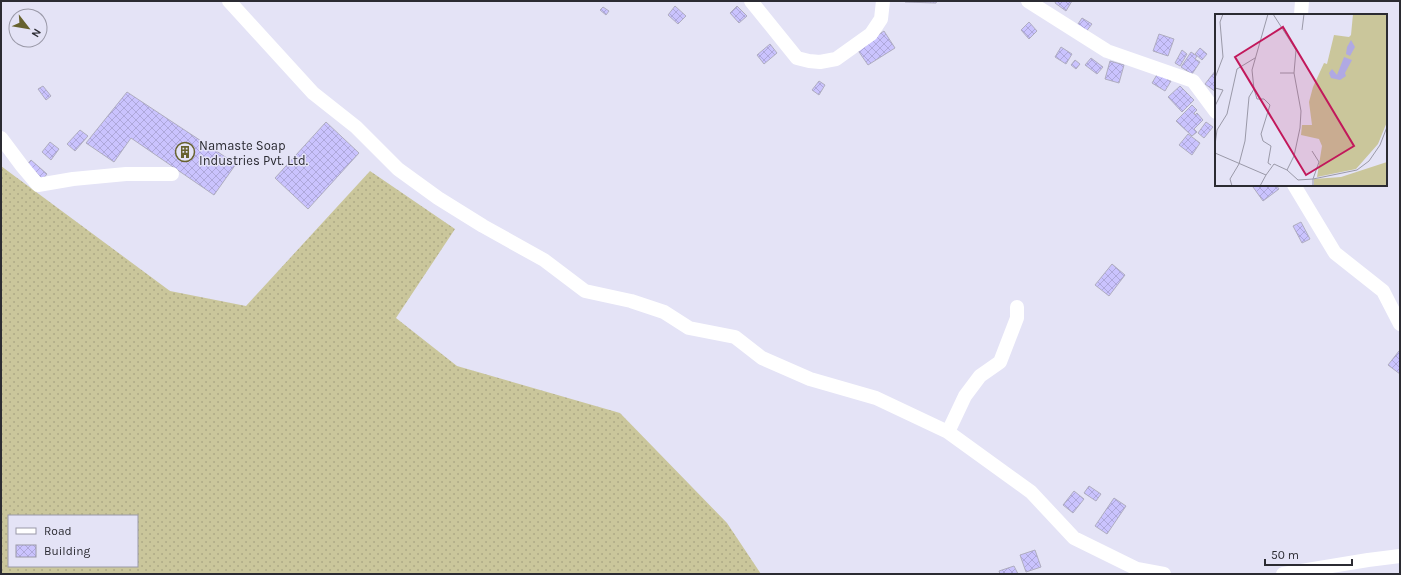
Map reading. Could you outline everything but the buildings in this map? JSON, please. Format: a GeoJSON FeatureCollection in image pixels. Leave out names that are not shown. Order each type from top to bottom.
{"type":"FeatureCollection","features":[{"type":"Feature","properties":{"kind":"street"},"geometry":{"type":"LineString","coordinates":[[229,1],[313,93],[356,127],[398,169],[451,206],[483,226],[544,260],[584,291],[637,303],[664,312],[689,328],[735,337],[762,358],[810,379],[876,398],[948,432],[1031,492],[1074,538],[1137,568],[1164,574]]}},
{"type":"Feature","properties":{"kind":"street"},"geometry":{"type":"LineString","coordinates":[[751,1],[797,58],[809,62],[820,62],[836,58],[871,34],[881,19],[883,1]]}},
{"type":"Feature","properties":{"kind":"street"},"geometry":{"type":"LineString","coordinates":[[1028,1],[1107,51],[1193,81],[1215,111]]}},
{"type":"Feature","properties":{"kind":"street"},"geometry":{"type":"LineString","coordinates":[[1301,14],[1302,1]]}},
{"type":"Feature","properties":{"kind":"street"},"geometry":{"type":"LineString","coordinates":[[1,138],[38,185],[73,179],[126,174],[172,174]]}},
{"type":"Feature","properties":{"kind":"street"},"geometry":{"type":"LineString","coordinates":[[1295,186],[1335,253],[1383,290],[1400,324]]}},
{"type":"Feature","properties":{"kind":"street"},"geometry":{"type":"LineString","coordinates":[[948,432],[965,396],[980,376],[1000,362],[1017,318],[1017,308]]}},
{"type":"Feature","properties":{"kind":"street"},"geometry":{"type":"LineString","coordinates":[[1283,574],[1400,556]]}},
{"type":"Feature","properties":{"kind":"shaded area"},"geometry":{"type":"Polygon","coordinates":[[[1,166],[170,291],[246,306],[370,171],[455,229],[396,318],[457,366],[620,413],[727,523],[761,574],[1,574],[1,166]]]}},
{"type":"Feature","properties":{"kind":"place","name":"Namaste Soap Industries Pvt. Ltd."},"geometry":{"type":"Point","coordinates":[185,152]}}]}
